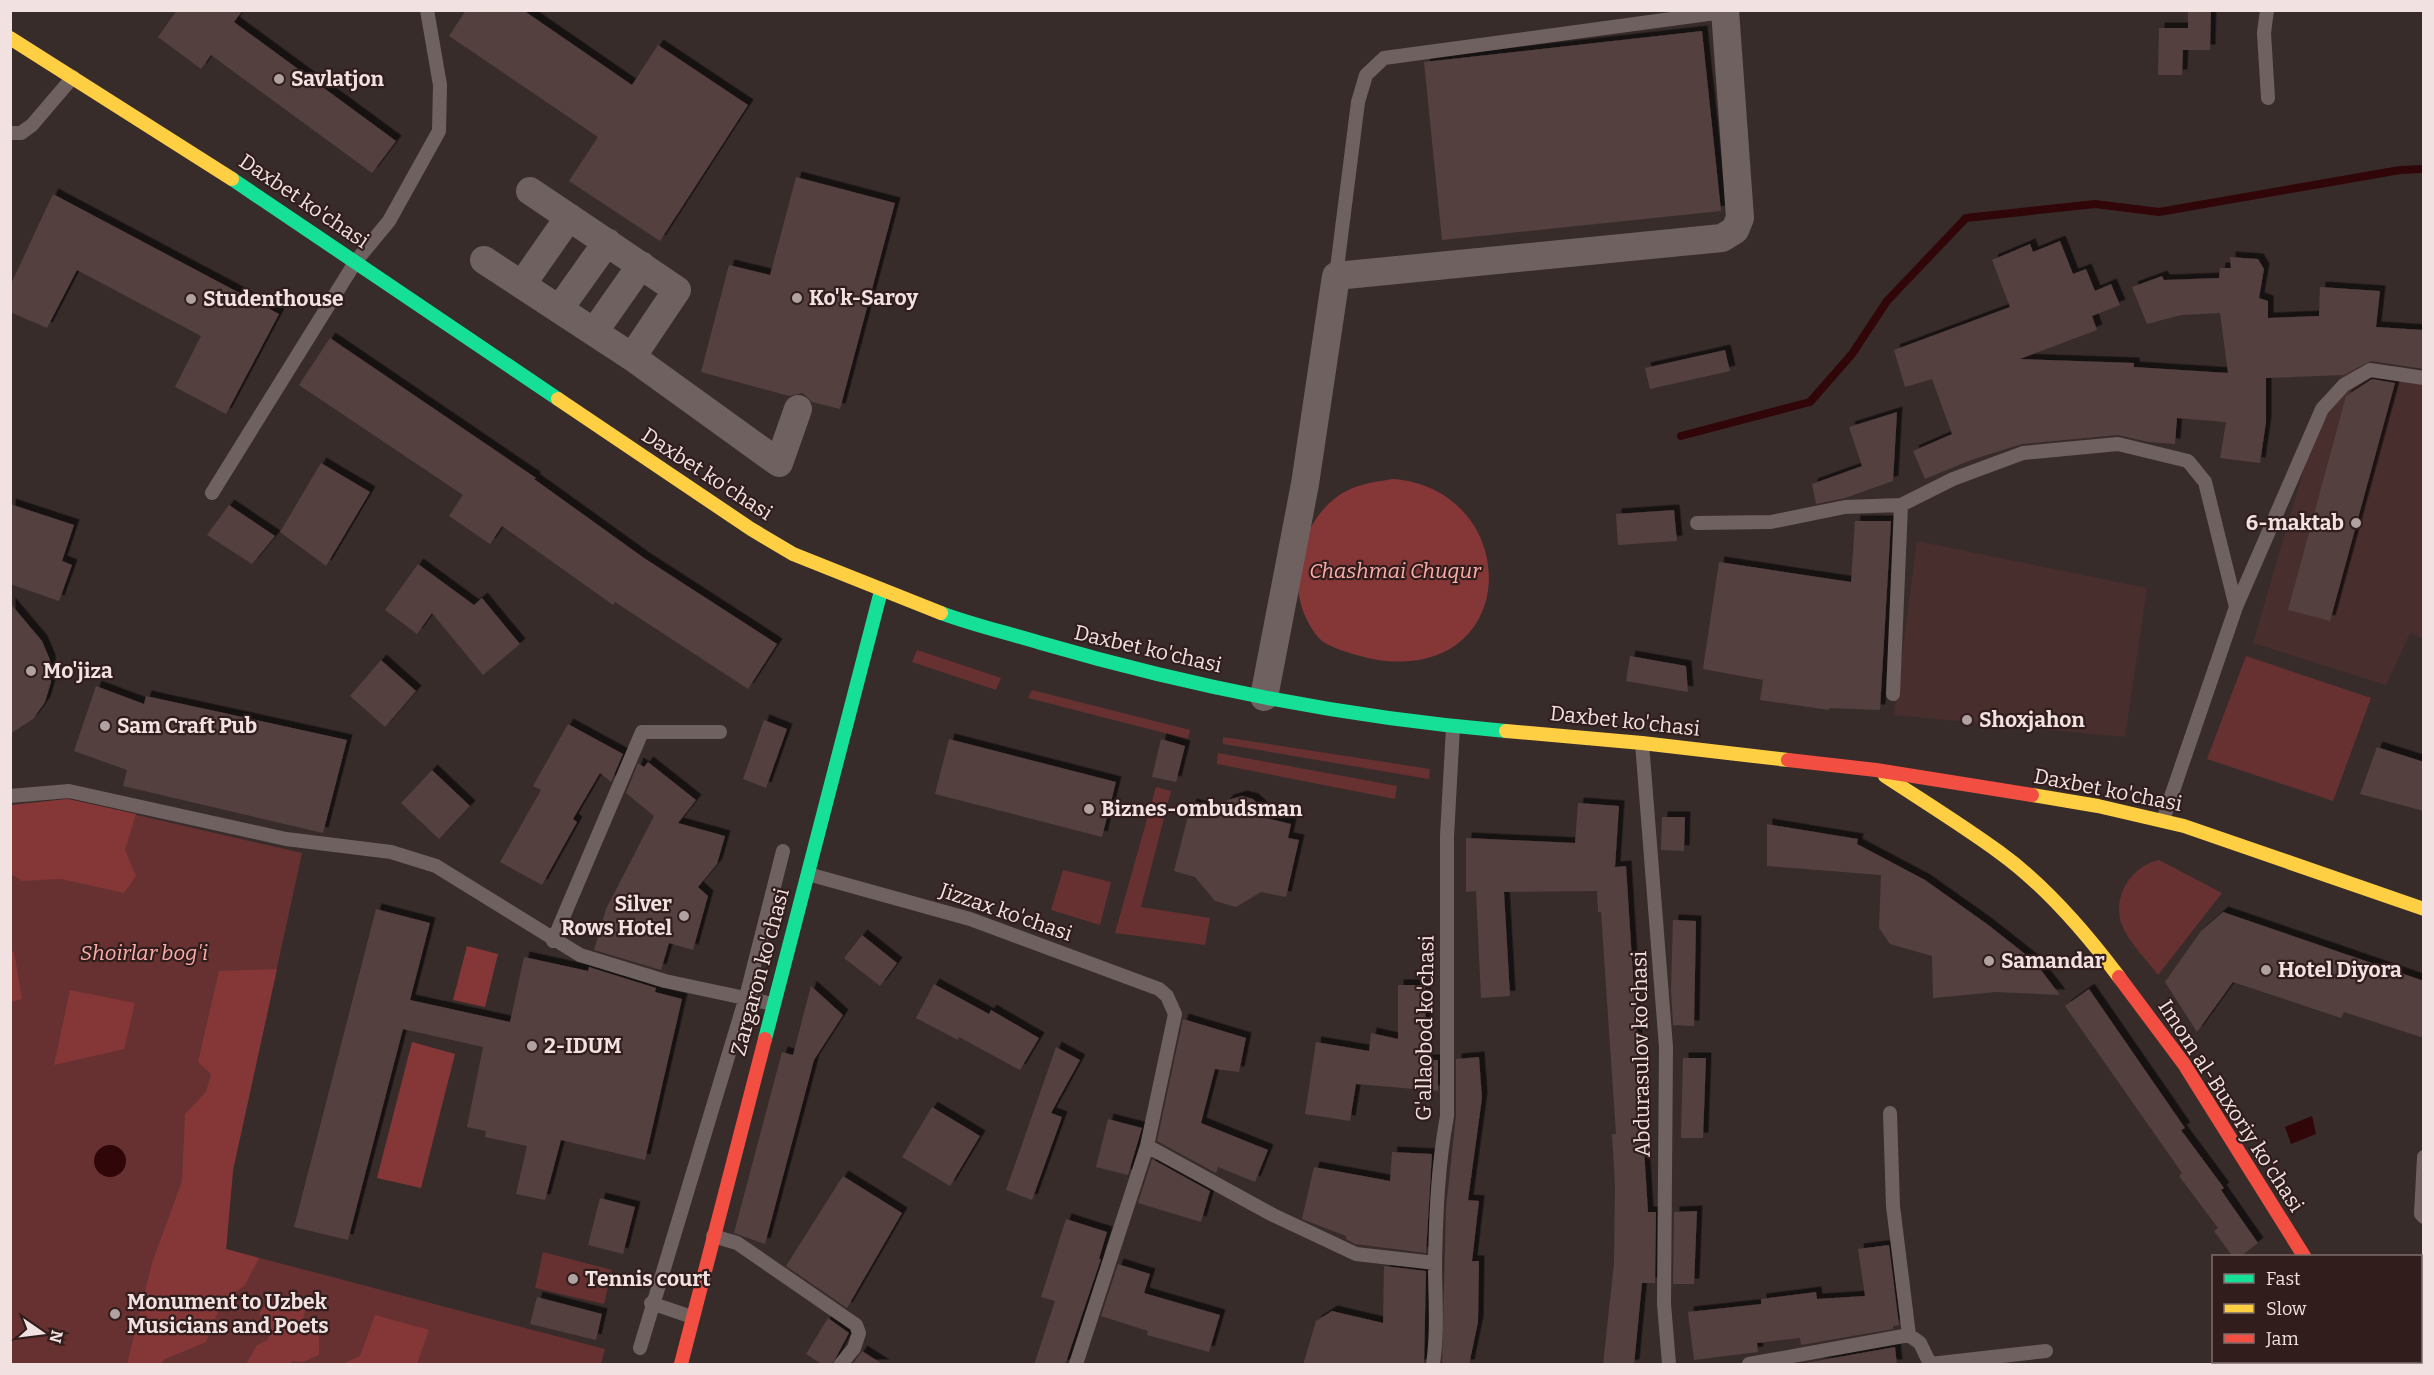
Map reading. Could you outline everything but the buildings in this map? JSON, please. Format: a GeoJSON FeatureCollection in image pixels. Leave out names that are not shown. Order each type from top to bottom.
{"type":"FeatureCollection","features":[{"type":"Feature","properties":{"kind":"main road","name":"Daxbet ko'chasi"},"geometry":{"type":"LineString","coordinates":[[10,38],[182,145],[751,529],[793,554],[881,591],[1067,652],[1120,666],[1264,697],[1453,727],[1642,743],[1876,770],[2098,806],[2163,820],[2424,909]]}},
{"type":"Feature","properties":{"kind":"main road","name":"Zargaron ko'chasi"},"geometry":{"type":"LineString","coordinates":[[681,1365],[881,591]]}},
{"type":"Feature","properties":{"kind":"main road","name":"Imom al-Buxoriy ko'chasi"},"geometry":{"type":"LineString","coordinates":[[1876,770],[2001,853],[2032,880],[2095,945],[2184,1064],[2303,1255]]}},
{"type":"Feature","properties":{"kind":"street"},"geometry":{"type":"LineString","coordinates":[[1264,697],[1305,484],[1336,276],[1722,238],[1735,230],[1740,218],[1724,11]]}},
{"type":"Feature","properties":{"kind":"street"},"geometry":{"type":"LineString","coordinates":[[530,191],[677,290],[632,357]]}},
{"type":"Feature","properties":{"kind":"street"},"geometry":{"type":"LineString","coordinates":[[523,284],[569,217]]}},
{"type":"Feature","properties":{"kind":"street"},"geometry":{"type":"LineString","coordinates":[[560,308],[607,242]]}},
{"type":"Feature","properties":{"kind":"street"},"geometry":{"type":"LineString","coordinates":[[484,260],[632,357],[779,463],[798,409]]}},
{"type":"Feature","properties":{"kind":"street"},"geometry":{"type":"LineString","coordinates":[[594,332],[641,266]]}},
{"type":"Feature","properties":{"kind":"lane"},"geometry":{"type":"LineString","coordinates":[[212,493],[356,261],[389,220],[439,131],[440,85],[428,10]]}},
{"type":"Feature","properties":{"kind":"lane"},"geometry":{"type":"LineString","coordinates":[[2267,10],[2264,33],[2268,98]]}},
{"type":"Feature","properties":{"kind":"lane"},"geometry":{"type":"LineString","coordinates":[[1336,276],[1358,102],[1366,75],[1384,58],[1724,11]]}},
{"type":"Feature","properties":{"kind":"lane"},"geometry":{"type":"LineString","coordinates":[[10,132],[21,134],[32,125],[73,77]]}},
{"type":"Feature","properties":{"kind":"lane"},"geometry":{"type":"LineString","coordinates":[[2163,820],[2236,607],[2322,409],[2344,385],[2370,370],[2424,378]]}},
{"type":"Feature","properties":{"kind":"lane"},"geometry":{"type":"LineString","coordinates":[[1697,523],[1771,522],[1845,507],[1901,505],[1953,478],[2023,453],[2118,444],[2188,461],[2205,482],[2236,607]]}},
{"type":"Feature","properties":{"kind":"lane"},"geometry":{"type":"LineString","coordinates":[[1893,694],[1901,505]]}},
{"type":"Feature","properties":{"kind":"lane","name":"G'allaobod ko'chasi"},"geometry":{"type":"LineString","coordinates":[[1433,1365],[1436,1342],[1435,1263],[1440,1156],[1447,1116],[1447,836],[1453,727]]}},
{"type":"Feature","properties":{"kind":"lane"},"geometry":{"type":"LineString","coordinates":[[553,941],[642,732],[720,732]]}},
{"type":"Feature","properties":{"kind":"lane","name":"Abdurasulov ko'chasi"},"geometry":{"type":"LineString","coordinates":[[1642,743],[1666,1047],[1664,1304],[1669,1365]]}},
{"type":"Feature","properties":{"kind":"lane"},"geometry":{"type":"LineString","coordinates":[[10,796],[69,791],[286,839],[391,852],[436,866],[553,941],[580,955],[665,981],[773,1004]]}},
{"type":"Feature","properties":{"kind":"lane"},"geometry":{"type":"LineString","coordinates":[[640,1348],[651,1303],[746,998],[783,850]]}},
{"type":"Feature","properties":{"kind":"lane","name":"Jizzax ko'chasi"},"geometry":{"type":"LineString","coordinates":[[808,874],[970,919],[1159,989],[1167,996],[1175,1014],[1147,1146]]}},
{"type":"Feature","properties":{"kind":"lane"},"geometry":{"type":"LineString","coordinates":[[1890,1113],[1893,1206],[1909,1335]]}},
{"type":"Feature","properties":{"kind":"lane"},"geometry":{"type":"LineString","coordinates":[[1076,1365],[1147,1146],[1273,1215],[1356,1254],[1435,1263]]}},
{"type":"Feature","properties":{"kind":"lane"},"geometry":{"type":"LineString","coordinates":[[2424,1157],[2420,1202],[2421,1214],[2424,1217]]}},
{"type":"Feature","properties":{"kind":"lane"},"geometry":{"type":"LineString","coordinates":[[713,1236],[736,1243],[856,1325],[859,1333],[854,1348],[841,1365]]}},
{"type":"Feature","properties":{"kind":"lane"},"geometry":{"type":"LineString","coordinates":[[651,1303],[692,1317]]}},
{"type":"Feature","properties":{"kind":"lane"},"geometry":{"type":"LineString","coordinates":[[1749,1365],[1909,1335],[1920,1343],[1930,1364],[2046,1351]]}},
{"type":"Feature","properties":{"kind":"shaded area","name":"6-maktab"},"geometry":{"type":"Polygon","coordinates":[[[2347,366],[2423,385],[2423,639],[2410,633],[2386,685],[2253,643],[2320,414],[2347,366]]]}},
{"type":"Feature","properties":{"kind":"shaded area"},"geometry":{"type":"Polygon","coordinates":[[[1917,541],[2147,588],[2125,737],[1894,715],[1917,541]]]}},
{"type":"Feature","properties":{"kind":"shaded area"},"geometry":{"type":"Polygon","coordinates":[[[2312,1116],[2316,1134],[2291,1144],[2285,1127],[2312,1116]]]}},
{"type":"Feature","properties":{"kind":"shaded area"},"geometry":{"type":"Polygon","coordinates":[[[110,1145],[121,1150],[126,1161],[121,1172],[110,1177],[99,1172],[94,1161],[99,1150],[110,1145]]]}},
{"type":"Feature","properties":{"kind":"green space","name":"Chashmai Chuqur"},"geometry":{"type":"Polygon","coordinates":[[[1393,479],[1435,490],[1465,513],[1483,544],[1489,578],[1482,611],[1463,639],[1431,657],[1386,661],[1362,657],[1319,639],[1301,603],[1298,571],[1305,539],[1322,511],[1334,499],[1355,487],[1393,479]]]}},
{"type":"Feature","properties":{"kind":"green space"},"geometry":{"type":"Polygon","coordinates":[[[917,650],[1001,678],[996,690],[912,662],[917,650]]]}},
{"type":"Feature","properties":{"kind":"green space"},"geometry":{"type":"Polygon","coordinates":[[[2246,656],[2371,698],[2333,801],[2207,759],[2246,656]]]}},
{"type":"Feature","properties":{"kind":"green space"},"geometry":{"type":"Polygon","coordinates":[[[1032,690],[1190,730],[1188,739],[1028,698],[1032,690]]]}},
{"type":"Feature","properties":{"kind":"green space"},"geometry":{"type":"Polygon","coordinates":[[[1223,737],[1430,769],[1429,779],[1223,744],[1223,737]]]}},
{"type":"Feature","properties":{"kind":"green space"},"geometry":{"type":"Polygon","coordinates":[[[1218,753],[1397,786],[1395,799],[1217,764],[1218,753]]]}},
{"type":"Feature","properties":{"kind":"green space"},"geometry":{"type":"Polygon","coordinates":[[[1156,787],[1171,791],[1141,907],[1210,918],[1205,945],[1115,933],[1156,787]]]}},
{"type":"Feature","properties":{"kind":"green space","name":"Shoirlar bog'i"},"geometry":{"type":"Polygon","coordinates":[[[68,799],[302,853],[233,1170],[226,1249],[605,1349],[601,1364],[11,1364],[11,805],[68,799]]]}},
{"type":"Feature","properties":{"kind":"green space"},"geometry":{"type":"Polygon","coordinates":[[[68,799],[136,814],[125,850],[136,876],[124,893],[61,879],[22,881],[11,874],[11,805],[68,799]]]}},
{"type":"Feature","properties":{"kind":"green space"},"geometry":{"type":"Polygon","coordinates":[[[2159,860],[2222,893],[2158,975],[2125,932],[2119,915],[2119,904],[2126,884],[2140,868],[2159,860]]]}},
{"type":"Feature","properties":{"kind":"green space"},"geometry":{"type":"Polygon","coordinates":[[[1063,870],[1111,882],[1100,925],[1051,910],[1063,870]]]}},
{"type":"Feature","properties":{"kind":"green space"},"geometry":{"type":"Polygon","coordinates":[[[467,946],[498,954],[485,1007],[453,1000],[467,946]]]}},
{"type":"Feature","properties":{"kind":"green space"},"geometry":{"type":"Polygon","coordinates":[[[14,951],[22,999],[11,1002],[11,952],[14,951]]]}},
{"type":"Feature","properties":{"kind":"green space"},"geometry":{"type":"Polygon","coordinates":[[[277,969],[233,1170],[226,1249],[259,1258],[245,1285],[221,1304],[206,1342],[163,1360],[162,1364],[127,1364],[152,1263],[182,1181],[185,1114],[206,1092],[211,1074],[198,1062],[219,971],[277,969]]]}},
{"type":"Feature","properties":{"kind":"green space"},"geometry":{"type":"Polygon","coordinates":[[[70,990],[135,1003],[124,1049],[54,1065],[70,990]]]}},
{"type":"Feature","properties":{"kind":"green space"},"geometry":{"type":"Polygon","coordinates":[[[412,1042],[455,1054],[421,1188],[377,1178],[412,1042]]]}},
{"type":"Feature","properties":{"kind":"green space","name":"Tennis court"},"geometry":{"type":"Polygon","coordinates":[[[543,1252],[612,1270],[604,1304],[535,1288],[543,1252]]]}},
{"type":"Feature","properties":{"kind":"green space"},"geometry":{"type":"Polygon","coordinates":[[[290,1294],[308,1299],[302,1323],[319,1337],[319,1355],[303,1362],[292,1361],[291,1364],[246,1364],[257,1345],[268,1340],[270,1328],[259,1314],[265,1305],[290,1294]]]}},
{"type":"Feature","properties":{"kind":"green space"},"geometry":{"type":"Polygon","coordinates":[[[375,1315],[429,1330],[417,1364],[342,1364],[360,1356],[375,1315]]]}},
{"type":"Feature","properties":{"kind":"waterway"},"geometry":{"type":"LineString","coordinates":[[1681,436],[1810,402],[1852,354],[1887,301],[1966,218],[2095,204],[2159,212],[2400,170],[2424,169]]}},
{"type":"Feature","properties":{"kind":"traffic: fast"},"geometry":{"type":"LineString","coordinates":[[232,179],[558,399]]}},
{"type":"Feature","properties":{"kind":"traffic: fast"},"geometry":{"type":"LineString","coordinates":[[765,1039],[881,591]]}},
{"type":"Feature","properties":{"kind":"traffic: fast"},"geometry":{"type":"LineString","coordinates":[[941,613],[1098,659],[1213,687],[1388,718],[1506,731]]}},
{"type":"Feature","properties":{"kind":"traffic: slow"},"geometry":{"type":"LineString","coordinates":[[10,38],[232,179]]}},
{"type":"Feature","properties":{"kind":"traffic: slow"},"geometry":{"type":"LineString","coordinates":[[558,399],[751,529],[793,554],[941,613]]}},
{"type":"Feature","properties":{"kind":"traffic: slow"},"geometry":{"type":"LineString","coordinates":[[1506,731],[1642,743],[1788,760]]}},
{"type":"Feature","properties":{"kind":"traffic: slow"},"geometry":{"type":"LineString","coordinates":[[1885,776],[1971,832],[2033,879],[2064,910],[2119,977]]}},
{"type":"Feature","properties":{"kind":"traffic: slow"},"geometry":{"type":"LineString","coordinates":[[2032,795],[2098,806],[2184,826],[2424,909]]}},
{"type":"Feature","properties":{"kind":"traffic: jam"},"geometry":{"type":"LineString","coordinates":[[1788,760],[1876,770],[2032,795]]}},
{"type":"Feature","properties":{"kind":"traffic: jam"},"geometry":{"type":"LineString","coordinates":[[2119,977],[2184,1064],[2303,1255]]}},
{"type":"Feature","properties":{"kind":"traffic: jam"},"geometry":{"type":"LineString","coordinates":[[681,1364],[765,1039]]}},
{"type":"Feature","properties":{"kind":"place","name":"Savlatjon"},"geometry":{"type":"Point","coordinates":[279,79]}},
{"type":"Feature","properties":{"kind":"place","name":"Ko'k-Saroy"},"geometry":{"type":"Point","coordinates":[797,298]}},
{"type":"Feature","properties":{"kind":"place","name":"Studenthouse"},"geometry":{"type":"Point","coordinates":[191,299]}},
{"type":"Feature","properties":{"kind":"place","name":"6-maktab"},"geometry":{"type":"Point","coordinates":[2356,523]}},
{"type":"Feature","properties":{"kind":"place","name":"Mo'jiza"},"geometry":{"type":"Point","coordinates":[31,671]}},
{"type":"Feature","properties":{"kind":"place","name":"Shoxjahon"},"geometry":{"type":"Point","coordinates":[1967,720]}},
{"type":"Feature","properties":{"kind":"place","name":"Sam Craft Pub"},"geometry":{"type":"Point","coordinates":[105,726]}},
{"type":"Feature","properties":{"kind":"place","name":"Biznes-ombudsman"},"geometry":{"type":"Point","coordinates":[1089,809]}},
{"type":"Feature","properties":{"kind":"place","name":"Silver Rows Hotel"},"geometry":{"type":"Point","coordinates":[684,916]}},
{"type":"Feature","properties":{"kind":"place","name":"Samandar"},"geometry":{"type":"Point","coordinates":[1989,961]}},
{"type":"Feature","properties":{"kind":"place","name":"Hotel Diyora"},"geometry":{"type":"Point","coordinates":[2266,970]}},
{"type":"Feature","properties":{"kind":"place","name":"2-IDUM"},"geometry":{"type":"Point","coordinates":[532,1046]}},
{"type":"Feature","properties":{"kind":"place","name":"Tennis court"},"geometry":{"type":"Point","coordinates":[573,1279]}},
{"type":"Feature","properties":{"kind":"place","name":"Monument to Uzbek Musicians and Poets"},"geometry":{"type":"Point","coordinates":[115,1314]}}]}
